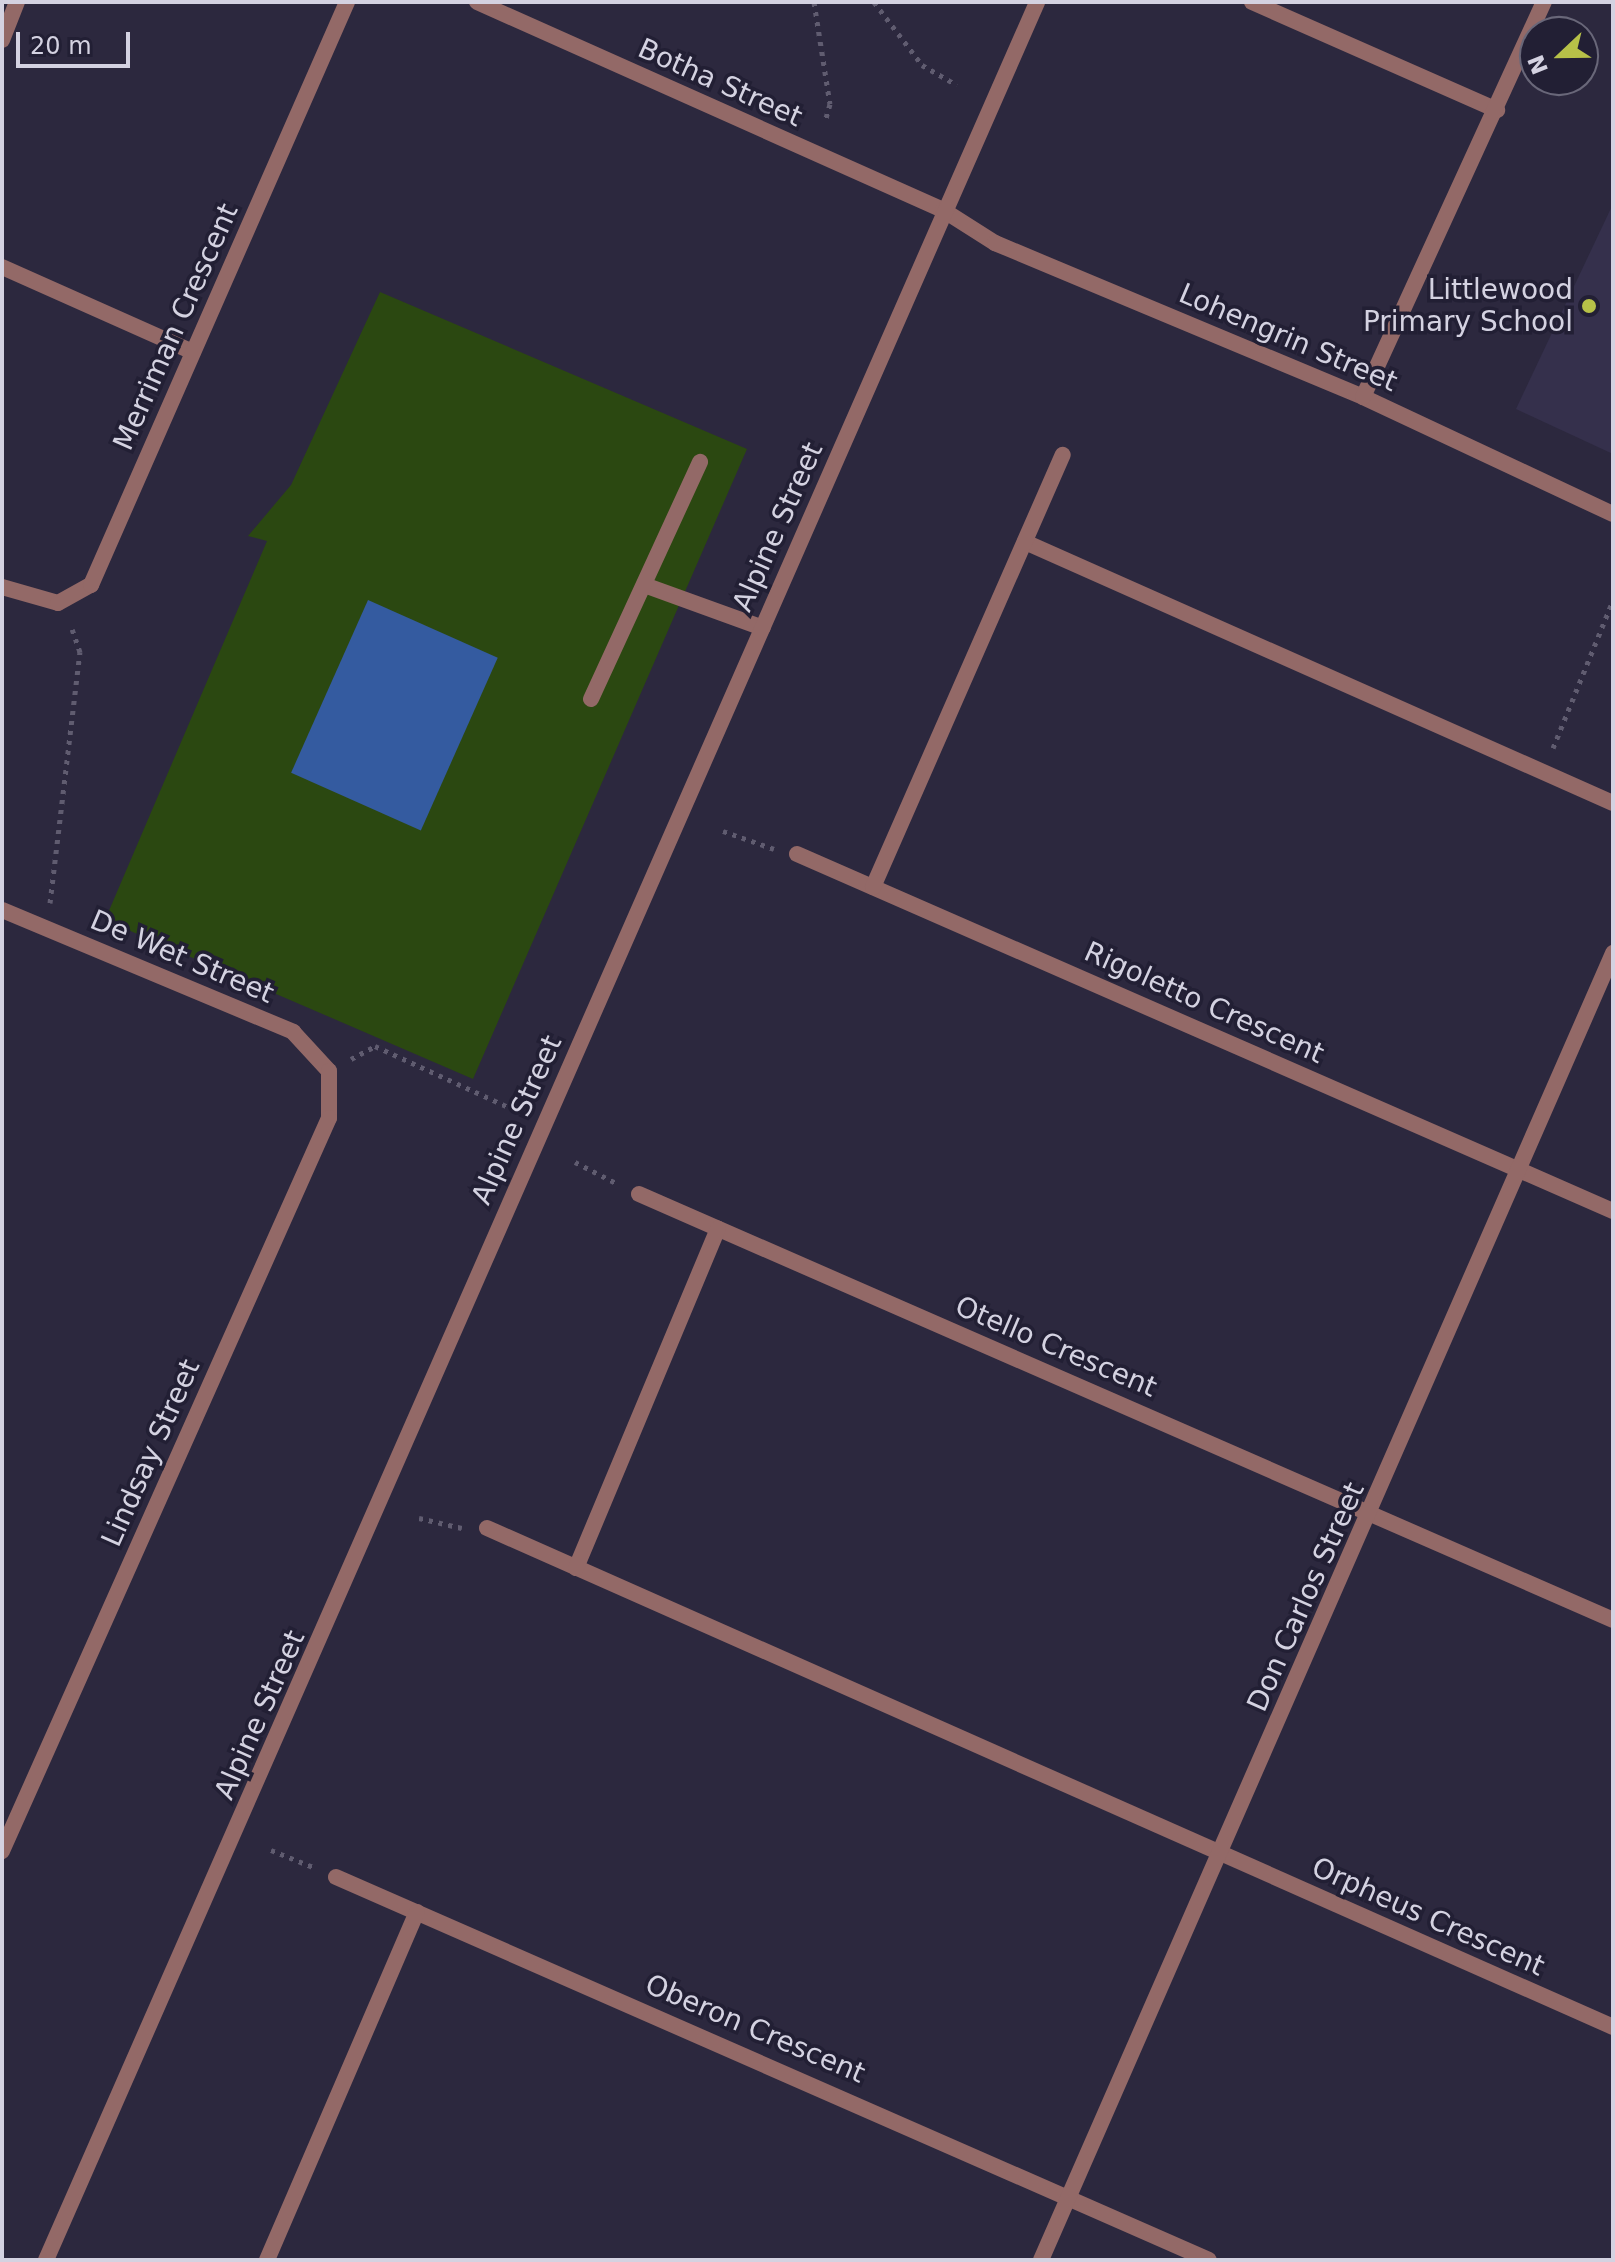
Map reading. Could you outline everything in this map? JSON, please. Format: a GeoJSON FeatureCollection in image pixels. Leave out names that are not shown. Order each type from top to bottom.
{"type":"FeatureCollection","features":[{"type":"Feature","properties":{"kind":"street"},"geometry":{"type":"LineString","coordinates":[[2,40],[17,2]]}},
{"type":"Feature","properties":{"kind":"street","name":"Merriman Crescent"},"geometry":{"type":"LineString","coordinates":[[2,587],[58,603],[91,585],[347,2]]}},
{"type":"Feature","properties":{"kind":"street","name":"Botha Street"},"geometry":{"type":"LineString","coordinates":[[477,2],[943,210]]}},
{"type":"Feature","properties":{"kind":"street","name":"Alpine Street"},"geometry":{"type":"LineString","coordinates":[[46,2260],[763,628],[943,210],[1037,2]]}},
{"type":"Feature","properties":{"kind":"street"},"geometry":{"type":"LineString","coordinates":[[1252,2],[1497,110]]}},
{"type":"Feature","properties":{"kind":"street"},"geometry":{"type":"LineString","coordinates":[[1363,397],[1544,2]]}},
{"type":"Feature","properties":{"kind":"street","name":"Lohengrin Street"},"geometry":{"type":"LineString","coordinates":[[943,210],[995,243],[1363,397],[1613,514]]}},
{"type":"Feature","properties":{"kind":"street"},"geometry":{"type":"LineString","coordinates":[[2,267],[193,352]]}},
{"type":"Feature","properties":{"kind":"street"},"geometry":{"type":"LineString","coordinates":[[873,887],[1063,455]]}},
{"type":"Feature","properties":{"kind":"street"},"geometry":{"type":"LineString","coordinates":[[591,699],[647,586],[700,462]]}},
{"type":"Feature","properties":{"kind":"street"},"geometry":{"type":"LineString","coordinates":[[1025,542],[1613,803]]}},
{"type":"Feature","properties":{"kind":"street"},"geometry":{"type":"LineString","coordinates":[[647,586],[763,628]]}},
{"type":"Feature","properties":{"kind":"street","name":"Rigoletto Crescent"},"geometry":{"type":"LineString","coordinates":[[790,853],[1613,1211]]}},
{"type":"Feature","properties":{"kind":"street","name":"De Wet Street"},"geometry":{"type":"LineString","coordinates":[[2,910],[293,1032],[329,1071]]}},
{"type":"Feature","properties":{"kind":"street","name":"Don Carlos Street"},"geometry":{"type":"LineString","coordinates":[[1041,2260],[1070,2201],[1138,2031],[1222,1855],[1341,1571],[1373,1512],[1515,1168],[1613,953]]}},
{"type":"Feature","properties":{"kind":"street","name":"Lindsay Street"},"geometry":{"type":"LineString","coordinates":[[2,1851],[329,1118],[329,1071]]}},
{"type":"Feature","properties":{"kind":"street","name":"Otello Crescent"},"geometry":{"type":"LineString","coordinates":[[639,1194],[1373,1512],[1613,1620]]}},
{"type":"Feature","properties":{"kind":"street"},"geometry":{"type":"LineString","coordinates":[[576,1568],[718,1229]]}},
{"type":"Feature","properties":{"kind":"street"},"geometry":{"type":"LineString","coordinates":[[487,1528],[1222,1855]]}},
{"type":"Feature","properties":{"kind":"street","name":"Orpheus Crescent"},"geometry":{"type":"LineString","coordinates":[[1222,1855],[1613,2027]]}},
{"type":"Feature","properties":{"kind":"street","name":"Oberon Crescent"},"geometry":{"type":"LineString","coordinates":[[336,1877],[971,2150],[1070,2201]]}},
{"type":"Feature","properties":{"kind":"street"},"geometry":{"type":"LineString","coordinates":[[267,2260],[417,1912]]}},
{"type":"Feature","properties":{"kind":"street"},"geometry":{"type":"LineString","coordinates":[[1070,2201],[1209,2260]]}},
{"type":"Feature","properties":{"kind":"path"},"geometry":{"type":"LineString","coordinates":[[814,2],[830,104],[825,121]]}},
{"type":"Feature","properties":{"kind":"path"},"geometry":{"type":"LineString","coordinates":[[874,2],[922,65],[957,85]]}},
{"type":"Feature","properties":{"kind":"path"},"geometry":{"type":"LineString","coordinates":[[1550,755],[1613,600]]}},
{"type":"Feature","properties":{"kind":"path"},"geometry":{"type":"LineString","coordinates":[[46,928],[80,652],[72,629]]}},
{"type":"Feature","properties":{"kind":"path"},"geometry":{"type":"LineString","coordinates":[[723,831],[790,853]]}},
{"type":"Feature","properties":{"kind":"path"},"geometry":{"type":"LineString","coordinates":[[329,1071],[375,1046],[508,1107]]}},
{"type":"Feature","properties":{"kind":"path"},"geometry":{"type":"LineString","coordinates":[[575,1162],[639,1194]]}},
{"type":"Feature","properties":{"kind":"path"},"geometry":{"type":"LineString","coordinates":[[419,1518],[442,1528],[487,1528]]}},
{"type":"Feature","properties":{"kind":"path"},"geometry":{"type":"LineString","coordinates":[[271,1850],[336,1877]]}},
{"type":"Feature","properties":{"kind":"shaded area","name":"Littlewood Primary School"},"geometry":{"type":"Polygon","coordinates":[[[1613,204],[1613,454],[1516,409],[1613,204]]]}},
{"type":"Feature","properties":{"kind":"green space"},"geometry":{"type":"Polygon","coordinates":[[[380,292],[747,449],[473,1079],[105,920],[267,541],[248,536],[291,485],[380,292]]]}},
{"type":"Feature","properties":{"kind":"water"},"geometry":{"type":"Polygon","coordinates":[[[368,600],[498,658],[421,830],[291,773],[368,600]]]}},
{"type":"Feature","properties":{"kind":"place","name":"Littlewood Primary School"},"geometry":{"type":"Point","coordinates":[1589,306]}}]}
